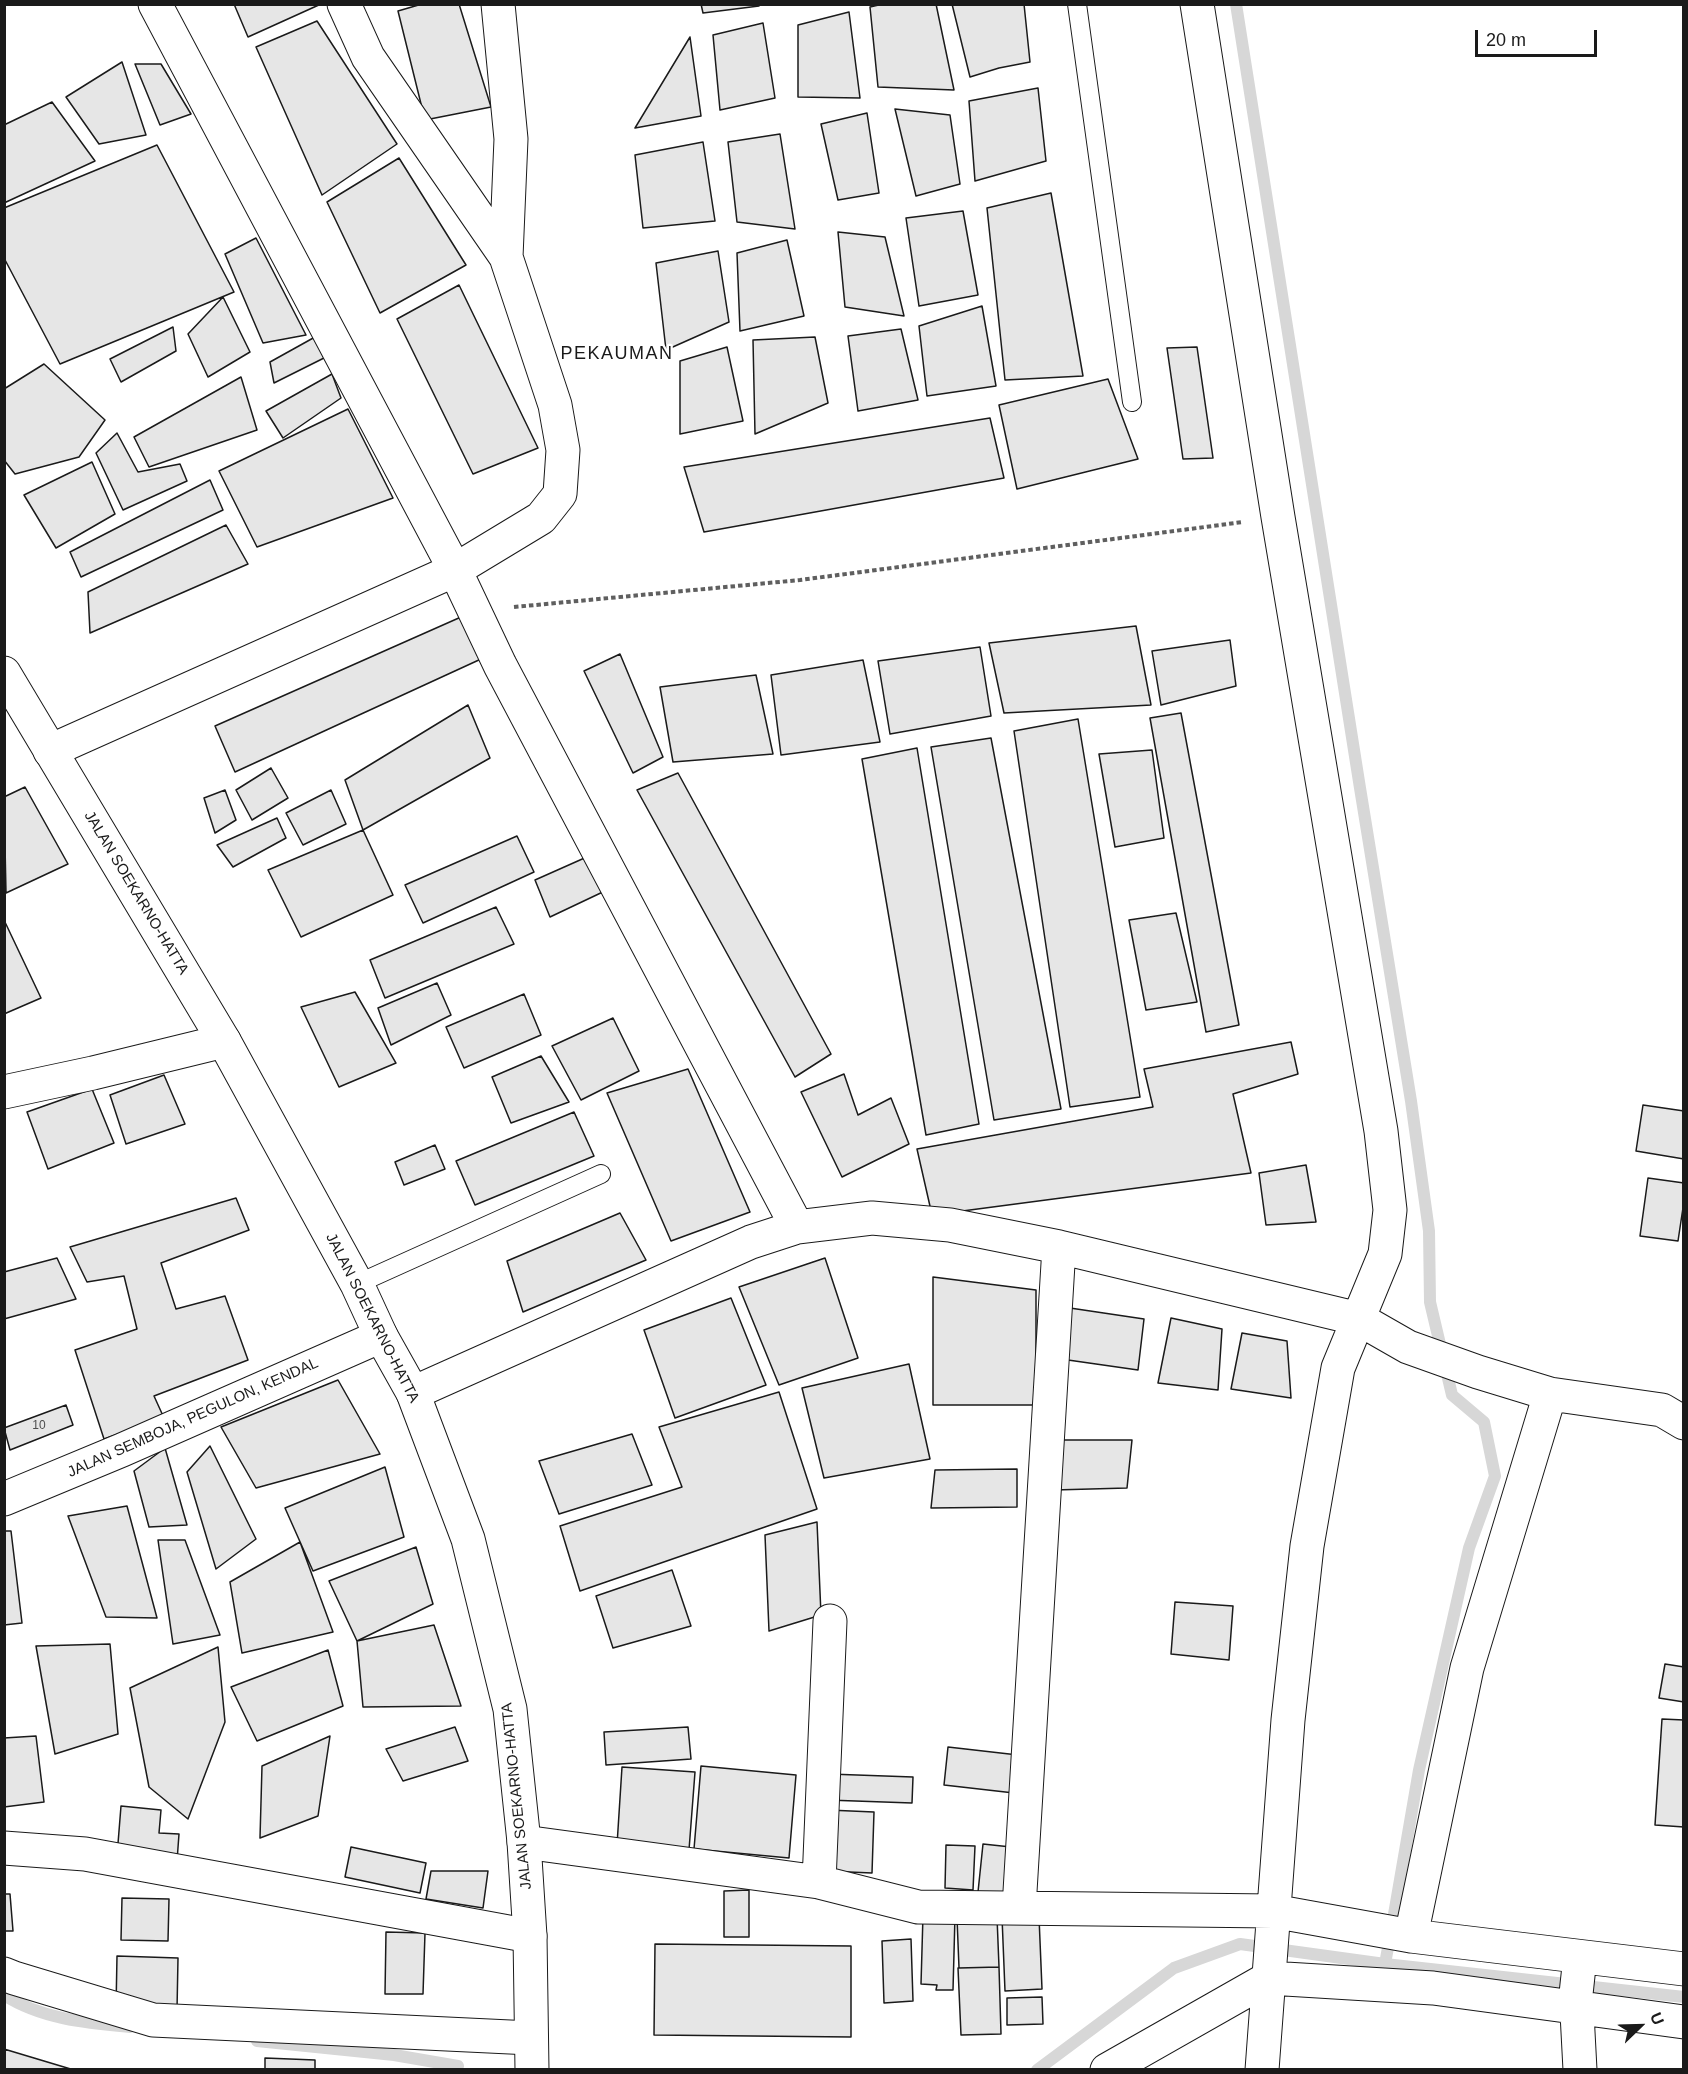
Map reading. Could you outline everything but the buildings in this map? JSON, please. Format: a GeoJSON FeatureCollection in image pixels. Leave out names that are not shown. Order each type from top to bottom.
{"type":"FeatureCollection","features":[{"type":"Feature","properties":{"kind":"main road"},"geometry":{"type":"LineString","coordinates":[[155,4],[455,570],[506,676],[797,1227]]}},
{"type":"Feature","properties":{"kind":"main road"},"geometry":{"type":"LineString","coordinates":[[50,751],[455,570],[541,518],[560,494],[563,450],[555,405],[506,257],[368,57],[344,4]]}},
{"type":"Feature","properties":{"kind":"main road"},"geometry":{"type":"LineString","coordinates":[[498,4],[511,139],[506,257]]}},
{"type":"Feature","properties":{"kind":"main road"},"geometry":{"type":"LineString","coordinates":[[1197,4],[1278,517],[1381,1131],[1390,1210],[1385,1254],[1338,1368],[1307,1546],[1288,1720],[1262,2070]]}},
{"type":"Feature","properties":{"kind":"main road","name":"JALAN SOEKARNO-HATTA"},"geometry":{"type":"LineString","coordinates":[[4,673],[224,1041],[357,1284],[381,1336],[413,1393],[471,1550],[510,1709],[524,1842],[530,1936],[532,2052]]}},
{"type":"Feature","properties":{"kind":"main road"},"geometry":{"type":"LineString","coordinates":[[4,1092],[224,1041]]}},
{"type":"Feature","properties":{"kind":"main road"},"geometry":{"type":"LineString","coordinates":[[413,1393],[751,1242],[797,1227],[872,1218],[950,1225],[1059,1247],[1359,1319],[1407,1347],[1478,1372],[1550,1394],[1662,1410],[1683,1423]]}},
{"type":"Feature","properties":{"kind":"main road"},"geometry":{"type":"LineString","coordinates":[[1019,1908],[1059,1247]]}},
{"type":"Feature","properties":{"kind":"main road","name":"JALAN SEMBOJA, PEGULON, KENDAL"},"geometry":{"type":"LineString","coordinates":[[4,1499],[133,1446],[381,1336]]}},
{"type":"Feature","properties":{"kind":"main road"},"geometry":{"type":"LineString","coordinates":[[1412,1936],[1467,1668],[1550,1394]]}},
{"type":"Feature","properties":{"kind":"main road"},"geometry":{"type":"LineString","coordinates":[[819,1882],[830,1621]]}},
{"type":"Feature","properties":{"kind":"main road"},"geometry":{"type":"LineString","coordinates":[[524,1842],[819,1882],[918,1907],[1019,1908],[1273,1919],[1412,1936],[1578,1983],[1683,2022]]}},
{"type":"Feature","properties":{"kind":"main road"},"geometry":{"type":"LineString","coordinates":[[4,1848],[85,1854],[530,1936]]}},
{"type":"Feature","properties":{"kind":"main road"},"geometry":{"type":"LineString","coordinates":[[1107,2070],[1269,1970],[1433,1988],[1578,1983],[1683,1969]]}},
{"type":"Feature","properties":{"kind":"main road"},"geometry":{"type":"LineString","coordinates":[[4,1974],[153,2020],[532,2052]]}},
{"type":"Feature","properties":{"kind":"main road"},"geometry":{"type":"LineString","coordinates":[[1578,1983],[1580,2070]]}},
{"type":"Feature","properties":{"kind":"lane"},"geometry":{"type":"LineString","coordinates":[[1077,4],[1132,402]]}},
{"type":"Feature","properties":{"kind":"lane"},"geometry":{"type":"LineString","coordinates":[[357,1284],[601,1174]]}},
{"type":"Feature","properties":{"kind":"path"},"geometry":{"type":"LineString","coordinates":[[475,611],[800,580],[1278,517]]}},
{"type":"Feature","properties":{"kind":"waterway"},"geometry":{"type":"LineString","coordinates":[[1236,4],[1411,1101],[1429,1231],[1430,1302],[1452,1395],[1484,1422],[1495,1476],[1469,1548],[1419,1770],[1393,1920]]}},
{"type":"Feature","properties":{"kind":"waterway"},"geometry":{"type":"LineString","coordinates":[[1385,1964],[1389,1942]]}},
{"type":"Feature","properties":{"kind":"waterway"},"geometry":{"type":"LineString","coordinates":[[1037,2070],[1174,1968],[1240,1944],[1385,1964],[1684,1997]]}},
{"type":"Feature","properties":{"kind":"waterway"},"geometry":{"type":"LineString","coordinates":[[4,1995],[33,2010],[49,2015],[130,2027]]}},
{"type":"Feature","properties":{"kind":"waterway"},"geometry":{"type":"LineString","coordinates":[[257,2041],[394,2055],[458,2066]]}},
{"type":"Feature","properties":{"kind":"district","name":"PEKAUMAN"},"geometry":{"type":"Point","coordinates":[617,354]}}]}
